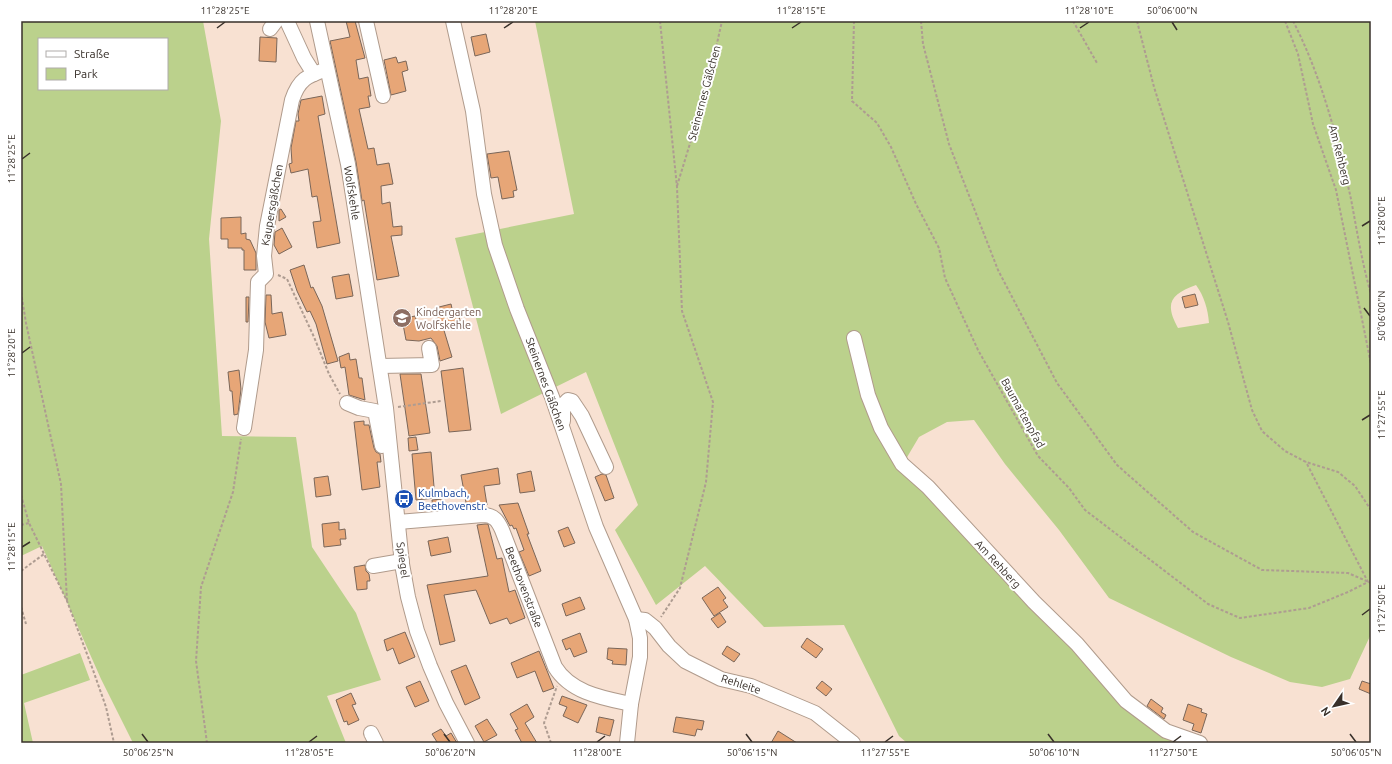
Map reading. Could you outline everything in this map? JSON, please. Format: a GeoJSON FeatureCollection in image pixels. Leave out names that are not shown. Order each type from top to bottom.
{"type":"FeatureCollection","features":[{"type":"Feature","properties":{"kind":"street","name":"Wolfskehle"},"geometry":{"type":"LineString","coordinates":[[317,21],[348,164],[380,366]]}},
{"type":"Feature","properties":{"kind":"street"},"geometry":{"type":"LineString","coordinates":[[366,21],[383,96]]}},
{"type":"Feature","properties":{"kind":"street","name":"Steinernes Gäßchen"},"geometry":{"type":"LineString","coordinates":[[453,21],[473,111],[484,194],[495,245],[562,428],[596,527],[636,619],[640,638],[640,657],[631,704],[627,743]]}},
{"type":"Feature","properties":{"kind":"street"},"geometry":{"type":"LineString","coordinates":[[287,23],[304,58],[314,74]]}},
{"type":"Feature","properties":{"kind":"street","name":"Kaupersgäßchen"},"geometry":{"type":"LineString","coordinates":[[244,428],[256,350],[258,282],[266,274],[264,256],[267,226],[295,90],[308,76],[327,69]]}},
{"type":"Feature","properties":{"kind":"street","name":"Am Rehberg"},"geometry":{"type":"LineString","coordinates":[[854,338],[868,395],[878,421],[902,464],[928,487],[1034,602],[1077,644],[1126,701],[1166,731],[1200,743]]}},
{"type":"Feature","properties":{"kind":"street"},"geometry":{"type":"LineString","coordinates":[[380,366],[432,365],[429,348]]}},
{"type":"Feature","properties":{"kind":"street","name":"Spiegel"},"geometry":{"type":"LineString","coordinates":[[380,366],[386,408],[402,561],[417,631],[446,704],[467,743]]}},
{"type":"Feature","properties":{"kind":"street"},"geometry":{"type":"LineString","coordinates":[[562,428],[563,405],[568,400],[572,401],[582,416],[606,467]]}},
{"type":"Feature","properties":{"kind":"street"},"geometry":{"type":"LineString","coordinates":[[347,403],[359,408],[376,411],[382,446],[390,448]]}},
{"type":"Feature","properties":{"kind":"street","name":"Beethovenstraße"},"geometry":{"type":"LineString","coordinates":[[398,522],[483,515],[490,515],[495,518],[502,530],[555,667],[560,676]]}},
{"type":"Feature","properties":{"kind":"street"},"geometry":{"type":"LineString","coordinates":[[373,566],[402,561]]}},
{"type":"Feature","properties":{"kind":"street","name":"Rehleite"},"geometry":{"type":"LineString","coordinates":[[636,619],[645,620],[655,628],[669,646],[685,661],[721,678],[752,686],[815,713],[853,743]]}},
{"type":"Feature","properties":{"kind":"street"},"geometry":{"type":"LineString","coordinates":[[560,676],[566,681],[594,696],[631,704]]}},
{"type":"Feature","properties":{"kind":"path"},"geometry":{"type":"LineString","coordinates":[[655,628],[680,588],[706,482],[713,402],[682,311],[677,187],[660,21]]}},
{"type":"Feature","properties":{"kind":"path","name":"Steinernes Gäßchen"},"geometry":{"type":"LineString","coordinates":[[677,187],[707,88],[722,21]]}},
{"type":"Feature","properties":{"kind":"path","name":"Baumartenpfad"},"geometry":{"type":"LineString","coordinates":[[854,21],[852,101],[877,123],[891,147],[916,204],[939,248],[945,278],[978,350],[1038,456],[1069,488],[1086,510],[1208,604],[1240,618],[1309,608],[1368,582]]}},
{"type":"Feature","properties":{"kind":"path"},"geometry":{"type":"LineString","coordinates":[[921,21],[923,44],[949,144],[998,270],[1057,383],[1117,465],[1193,532],[1262,570],[1348,573],[1371,583]]}},
{"type":"Feature","properties":{"kind":"path"},"geometry":{"type":"LineString","coordinates":[[1073,21],[1097,63]]}},
{"type":"Feature","properties":{"kind":"path"},"geometry":{"type":"LineString","coordinates":[[1138,21],[1154,87],[1228,322],[1252,410],[1262,431],[1285,451],[1306,462],[1338,472],[1355,486],[1371,510]]}},
{"type":"Feature","properties":{"kind":"path"},"geometry":{"type":"LineString","coordinates":[[1285,21],[1298,54],[1313,124],[1336,190],[1371,364]]}},
{"type":"Feature","properties":{"kind":"path","name":"Am Rehberg"},"geometry":{"type":"LineString","coordinates":[[1293,21],[1330,116],[1351,200],[1362,262],[1371,294]]}},
{"type":"Feature","properties":{"kind":"path"},"geometry":{"type":"LineString","coordinates":[[280,275],[287,279],[314,337],[329,374],[338,391],[347,403]]}},
{"type":"Feature","properties":{"kind":"path"},"geometry":{"type":"LineString","coordinates":[[21,292],[26,323],[61,484],[67,602]]}},
{"type":"Feature","properties":{"kind":"path"},"geometry":{"type":"LineString","coordinates":[[386,408],[442,402]]}},
{"type":"Feature","properties":{"kind":"path"},"geometry":{"type":"LineString","coordinates":[[207,743],[196,661],[201,587],[233,492],[244,428]]}},
{"type":"Feature","properties":{"kind":"path"},"geometry":{"type":"LineString","coordinates":[[1306,462],[1368,582]]}},
{"type":"Feature","properties":{"kind":"path"},"geometry":{"type":"LineString","coordinates":[[21,495],[29,523],[67,602],[106,707],[114,743]]}},
{"type":"Feature","properties":{"kind":"path"},"geometry":{"type":"LineString","coordinates":[[21,525],[29,523]]}},
{"type":"Feature","properties":{"kind":"path"},"geometry":{"type":"LineString","coordinates":[[21,571],[44,554]]}},
{"type":"Feature","properties":{"kind":"path"},"geometry":{"type":"LineString","coordinates":[[21,607],[26,624]]}},
{"type":"Feature","properties":{"kind":"path"},"geometry":{"type":"LineString","coordinates":[[551,743],[544,723],[560,676]]}},
{"type":"Feature","properties":{"kind":"green space"},"geometry":{"type":"Polygon","coordinates":[[[21,21],[203,21],[221,121],[209,239],[222,436],[296,437],[312,547],[356,613],[381,680],[327,696],[346,743],[133,743],[101,679],[42,546],[21,556],[21,21]]]}},
{"type":"Feature","properties":{"kind":"green space"},"geometry":{"type":"Polygon","coordinates":[[[535,21],[1371,21],[1371,634],[1350,679],[1322,687],[1290,682],[1231,657],[1109,598],[1059,530],[1005,464],[974,420],[947,422],[919,437],[903,464],[1126,701],[1200,743],[907,743],[899,736],[844,625],[764,627],[705,566],[656,605],[615,530],[638,505],[586,372],[501,414],[455,238],[574,214],[535,21]],[[1196,285],[1187,288],[1172,300],[1171,312],[1178,328],[1209,323],[1205,303],[1196,285]]]}},
{"type":"Feature","properties":{"kind":"green space"},"geometry":{"type":"Polygon","coordinates":[[[80,653],[90,680],[24,703],[33,743],[21,743],[21,675],[80,653]]]}},
{"type":"Feature","properties":{"kind":"building"},"geometry":{"type":"Polygon","coordinates":[[[346,21],[355,21],[365,58],[356,60],[359,79],[368,77],[371,96],[368,96],[370,107],[359,109],[368,149],[374,148],[377,165],[389,163],[393,184],[381,186],[382,204],[390,202],[393,227],[402,226],[402,235],[391,236],[399,276],[377,280],[364,200],[362,201],[356,162],[330,41],[350,37],[346,21]]]}},
{"type":"Feature","properties":{"kind":"building"},"geometry":{"type":"Polygon","coordinates":[[[486,34],[490,52],[475,56],[471,37],[486,34]]]}},
{"type":"Feature","properties":{"kind":"building"},"geometry":{"type":"Polygon","coordinates":[[[260,37],[277,38],[276,62],[259,61],[260,37]]]}},
{"type":"Feature","properties":{"kind":"building"},"geometry":{"type":"Polygon","coordinates":[[[396,57],[398,63],[406,61],[408,70],[402,72],[406,91],[391,95],[384,60],[396,57]]]}},
{"type":"Feature","properties":{"kind":"building"},"geometry":{"type":"Polygon","coordinates":[[[322,96],[325,114],[318,116],[340,243],[317,248],[313,222],[321,221],[317,196],[312,197],[308,169],[291,173],[289,164],[292,163],[291,148],[296,121],[299,121],[298,114],[301,100],[322,96]]]}},
{"type":"Feature","properties":{"kind":"building"},"geometry":{"type":"Polygon","coordinates":[[[509,151],[517,190],[513,191],[514,197],[502,199],[498,177],[491,178],[487,154],[509,151]]]}},
{"type":"Feature","properties":{"kind":"building"},"geometry":{"type":"Polygon","coordinates":[[[281,209],[286,217],[279,221],[279,210],[281,209]]]}},
{"type":"Feature","properties":{"kind":"building"},"geometry":{"type":"Polygon","coordinates":[[[241,217],[241,234],[246,233],[246,239],[250,240],[256,253],[256,270],[244,270],[244,250],[242,250],[242,248],[228,248],[228,239],[221,239],[221,218],[241,217]]]}},
{"type":"Feature","properties":{"kind":"building"},"geometry":{"type":"Polygon","coordinates":[[[282,228],[292,247],[279,254],[274,245],[275,232],[282,228]]]}},
{"type":"Feature","properties":{"kind":"building"},"geometry":{"type":"Polygon","coordinates":[[[304,265],[311,288],[313,287],[322,306],[338,361],[327,364],[316,324],[310,311],[307,312],[297,291],[290,270],[304,265]]]}},
{"type":"Feature","properties":{"kind":"building"},"geometry":{"type":"Polygon","coordinates":[[[349,274],[353,296],[336,299],[332,277],[349,274]]]}},
{"type":"Feature","properties":{"kind":"building"},"geometry":{"type":"Polygon","coordinates":[[[1195,294],[1198,305],[1185,308],[1182,297],[1195,294]]]}},
{"type":"Feature","properties":{"kind":"building"},"geometry":{"type":"Polygon","coordinates":[[[266,295],[271,295],[272,314],[282,312],[286,335],[269,338],[265,322],[266,295]]]}},
{"type":"Feature","properties":{"kind":"building"},"geometry":{"type":"Polygon","coordinates":[[[246,297],[249,297],[248,322],[246,322],[246,297]]]}},
{"type":"Feature","properties":{"kind":"building"},"geometry":{"type":"Polygon","coordinates":[[[451,304],[453,313],[458,312],[460,321],[439,326],[435,308],[451,304]]]}},
{"type":"Feature","properties":{"kind":"building"},"geometry":{"type":"Polygon","coordinates":[[[415,316],[419,330],[443,327],[452,357],[440,361],[437,346],[431,338],[419,341],[406,340],[402,319],[415,316]]]}},
{"type":"Feature","properties":{"kind":"building"},"geometry":{"type":"Polygon","coordinates":[[[349,353],[350,360],[356,359],[359,378],[362,378],[365,400],[349,395],[345,367],[341,368],[339,357],[349,353]]]}},
{"type":"Feature","properties":{"kind":"building"},"geometry":{"type":"Polygon","coordinates":[[[463,368],[471,430],[449,432],[441,371],[463,368]]]}},
{"type":"Feature","properties":{"kind":"building"},"geometry":{"type":"Polygon","coordinates":[[[239,370],[241,389],[238,414],[234,415],[232,391],[230,391],[228,372],[239,370]]]}},
{"type":"Feature","properties":{"kind":"building"},"geometry":{"type":"Polygon","coordinates":[[[400,374],[421,374],[430,433],[409,436],[400,374]]]}},
{"type":"Feature","properties":{"kind":"building"},"geometry":{"type":"Polygon","coordinates":[[[364,421],[364,425],[369,425],[374,448],[376,452],[380,454],[381,462],[377,462],[380,487],[362,490],[354,422],[364,421]]]}},
{"type":"Feature","properties":{"kind":"building"},"geometry":{"type":"Polygon","coordinates":[[[416,437],[418,450],[409,451],[408,438],[416,437]]]}},
{"type":"Feature","properties":{"kind":"building"},"geometry":{"type":"Polygon","coordinates":[[[431,452],[435,498],[416,500],[412,454],[431,452]]]}},
{"type":"Feature","properties":{"kind":"building"},"geometry":{"type":"Polygon","coordinates":[[[498,468],[500,484],[484,486],[487,505],[467,508],[461,475],[498,468]]]}},
{"type":"Feature","properties":{"kind":"building"},"geometry":{"type":"Polygon","coordinates":[[[531,471],[535,491],[520,493],[517,474],[531,471]]]}},
{"type":"Feature","properties":{"kind":"building"},"geometry":{"type":"Polygon","coordinates":[[[602,474],[606,475],[614,498],[605,501],[595,477],[602,474]]]}},
{"type":"Feature","properties":{"kind":"building"},"geometry":{"type":"Polygon","coordinates":[[[328,476],[331,495],[316,497],[314,478],[328,476]]]}},
{"type":"Feature","properties":{"kind":"building"},"geometry":{"type":"Polygon","coordinates":[[[442,499],[443,509],[433,510],[432,500],[442,499]]]}},
{"type":"Feature","properties":{"kind":"building"},"geometry":{"type":"Polygon","coordinates":[[[518,503],[529,534],[527,534],[541,571],[529,576],[519,552],[524,550],[516,528],[514,529],[512,525],[510,526],[499,505],[518,503]]]}},
{"type":"Feature","properties":{"kind":"building"},"geometry":{"type":"Polygon","coordinates":[[[339,522],[339,530],[345,529],[346,539],[340,539],[341,545],[324,547],[322,524],[339,522]]]}},
{"type":"Feature","properties":{"kind":"building"},"geometry":{"type":"Polygon","coordinates":[[[488,524],[497,559],[502,558],[509,592],[515,590],[525,618],[510,624],[507,618],[490,624],[476,590],[444,595],[455,641],[440,645],[427,585],[488,576],[477,525],[488,524]]]}},
{"type":"Feature","properties":{"kind":"building"},"geometry":{"type":"Polygon","coordinates":[[[568,527],[575,543],[564,547],[558,531],[568,527]]]}},
{"type":"Feature","properties":{"kind":"building"},"geometry":{"type":"Polygon","coordinates":[[[448,537],[451,552],[431,556],[428,541],[448,537]]]}},
{"type":"Feature","properties":{"kind":"building"},"geometry":{"type":"Polygon","coordinates":[[[365,565],[370,581],[367,581],[367,589],[357,590],[354,567],[365,565]]]}},
{"type":"Feature","properties":{"kind":"building"},"geometry":{"type":"Polygon","coordinates":[[[718,587],[726,598],[723,600],[728,607],[714,616],[702,598],[718,587]]]}},
{"type":"Feature","properties":{"kind":"building"},"geometry":{"type":"Polygon","coordinates":[[[580,597],[585,609],[566,616],[562,604],[580,597]]]}},
{"type":"Feature","properties":{"kind":"building"},"geometry":{"type":"Polygon","coordinates":[[[720,613],[726,622],[718,628],[711,619],[720,613]]]}},
{"type":"Feature","properties":{"kind":"building"},"geometry":{"type":"Polygon","coordinates":[[[405,632],[415,657],[399,664],[393,648],[387,651],[384,640],[405,632]]]}},
{"type":"Feature","properties":{"kind":"building"},"geometry":{"type":"Polygon","coordinates":[[[580,633],[587,652],[574,657],[570,648],[566,650],[562,640],[580,633]]]}},
{"type":"Feature","properties":{"kind":"building"},"geometry":{"type":"Polygon","coordinates":[[[807,638],[823,649],[816,658],[801,647],[807,638]]]}},
{"type":"Feature","properties":{"kind":"building"},"geometry":{"type":"Polygon","coordinates":[[[727,646],[740,654],[734,662],[722,654],[727,646]]]}},
{"type":"Feature","properties":{"kind":"building"},"geometry":{"type":"Polygon","coordinates":[[[608,648],[627,649],[626,665],[612,664],[613,661],[607,659],[608,648]]]}},
{"type":"Feature","properties":{"kind":"building"},"geometry":{"type":"Polygon","coordinates":[[[539,651],[554,688],[543,692],[535,671],[517,678],[511,663],[539,651]]]}},
{"type":"Feature","properties":{"kind":"building"},"geometry":{"type":"Polygon","coordinates":[[[466,665],[480,698],[465,705],[451,671],[466,665]]]}},
{"type":"Feature","properties":{"kind":"building"},"geometry":{"type":"Polygon","coordinates":[[[420,681],[429,701],[415,707],[406,687],[420,681]]]}},
{"type":"Feature","properties":{"kind":"building"},"geometry":{"type":"Polygon","coordinates":[[[822,681],[832,689],[826,696],[816,688],[822,681]]]}},
{"type":"Feature","properties":{"kind":"building"},"geometry":{"type":"Polygon","coordinates":[[[1362,681],[1371,684],[1371,694],[1359,689],[1362,681]]]}},
{"type":"Feature","properties":{"kind":"building"},"geometry":{"type":"Polygon","coordinates":[[[351,693],[356,704],[352,705],[359,720],[348,725],[347,721],[344,722],[336,700],[351,693]]]}},
{"type":"Feature","properties":{"kind":"building"},"geometry":{"type":"Polygon","coordinates":[[[562,696],[587,705],[578,723],[563,716],[567,707],[559,704],[562,696]]]}},
{"type":"Feature","properties":{"kind":"building"},"geometry":{"type":"Polygon","coordinates":[[[1151,699],[1163,708],[1161,712],[1166,715],[1164,719],[1147,706],[1151,699]]]}},
{"type":"Feature","properties":{"kind":"building"},"geometry":{"type":"Polygon","coordinates":[[[527,704],[534,717],[525,723],[537,743],[522,743],[515,730],[518,729],[510,714],[527,704]]]}},
{"type":"Feature","properties":{"kind":"building"},"geometry":{"type":"Polygon","coordinates":[[[1188,704],[1202,709],[1201,712],[1207,714],[1201,733],[1192,730],[1194,724],[1183,720],[1188,704]]]}},
{"type":"Feature","properties":{"kind":"building"},"geometry":{"type":"Polygon","coordinates":[[[599,717],[614,720],[610,736],[596,732],[599,717]]]}},
{"type":"Feature","properties":{"kind":"building"},"geometry":{"type":"Polygon","coordinates":[[[676,717],[704,721],[702,730],[697,729],[695,736],[673,732],[676,717]]]}},
{"type":"Feature","properties":{"kind":"building"},"geometry":{"type":"Polygon","coordinates":[[[487,719],[497,735],[484,742],[475,726],[487,719]]]}},
{"type":"Feature","properties":{"kind":"building"},"geometry":{"type":"Polygon","coordinates":[[[441,729],[446,736],[451,733],[457,743],[434,743],[437,742],[432,734],[441,729]]]}},
{"type":"Feature","properties":{"kind":"building"},"geometry":{"type":"Polygon","coordinates":[[[778,731],[797,743],[771,743],[778,731]]]}},
{"type":"Feature","properties":{"kind":"place","name":"Kindergarten Wolfskehle"},"geometry":{"type":"Point","coordinates":[402,318]}},
{"type":"Feature","properties":{"kind":"place","name":"Kulmbach, Beethovenstr."},"geometry":{"type":"Point","coordinates":[404,499]}}]}
